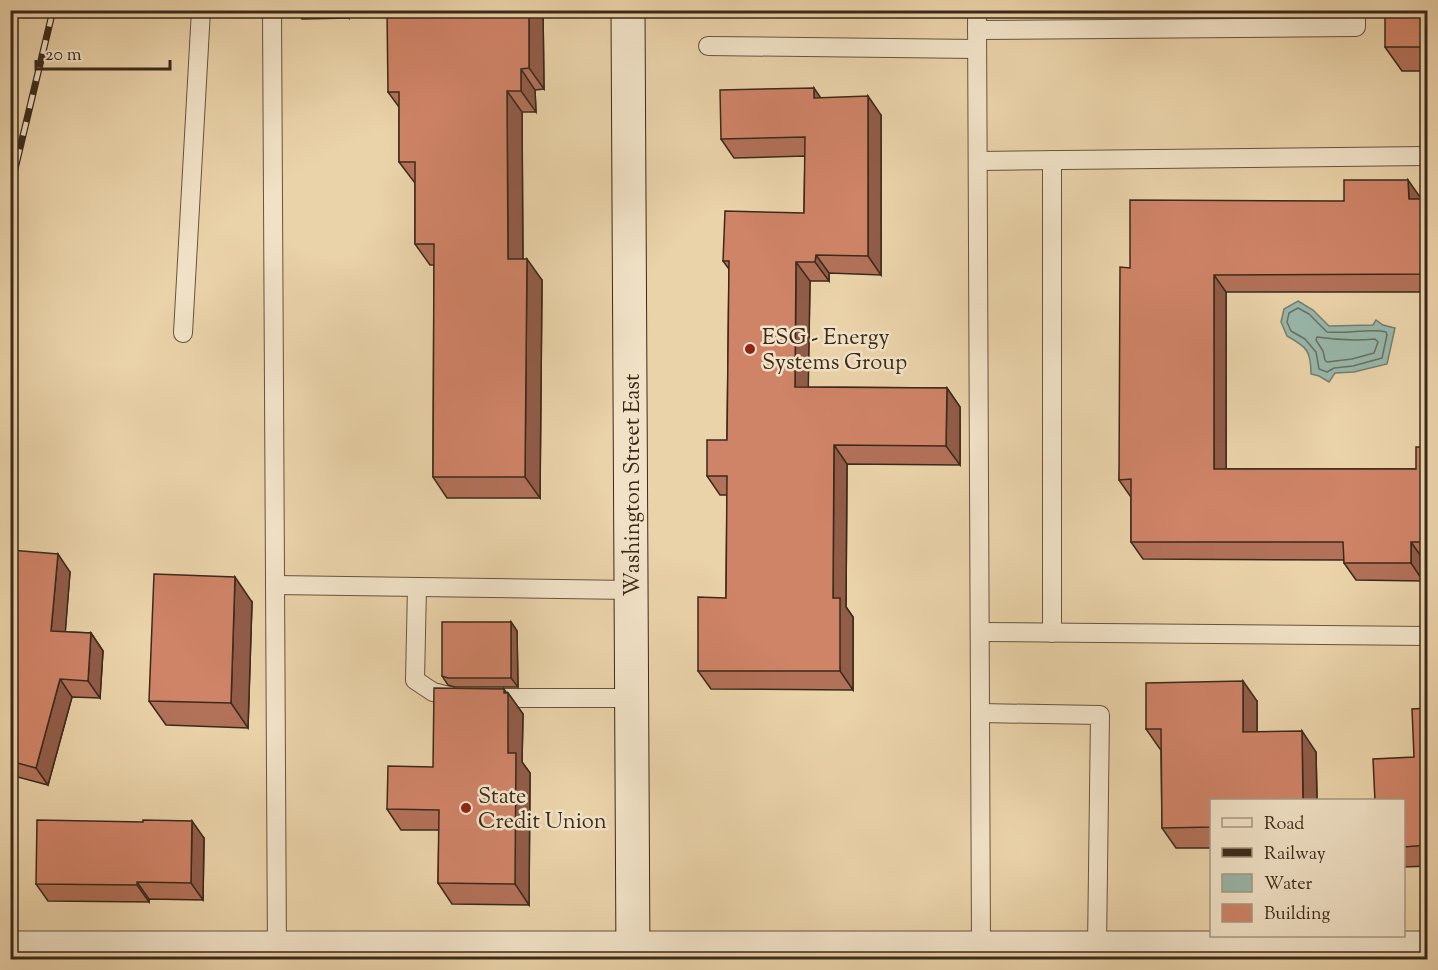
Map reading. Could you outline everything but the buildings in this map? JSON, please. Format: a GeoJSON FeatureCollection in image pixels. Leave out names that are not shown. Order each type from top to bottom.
{"type":"FeatureCollection","features":[{"type":"Feature","properties":{"kind":"street","name":"Washington Street East"},"geometry":{"type":"LineString","coordinates":[[628,10],[633,954]]}},
{"type":"Feature","properties":{"kind":"street"},"geometry":{"type":"LineString","coordinates":[[10,948],[104,954],[897,954],[981,948],[1097,948],[1245,954],[1428,948]]}},
{"type":"Feature","properties":{"kind":"lane"},"geometry":{"type":"LineString","coordinates":[[183,333],[201,10]]}},
{"type":"Feature","properties":{"kind":"lane"},"geometry":{"type":"LineString","coordinates":[[272,10],[277,954]]}},
{"type":"Feature","properties":{"kind":"lane"},"geometry":{"type":"LineString","coordinates":[[977,10],[981,948]]}},
{"type":"Feature","properties":{"kind":"lane"},"geometry":{"type":"LineString","coordinates":[[977,30],[1356,27],[1356,10]]}},
{"type":"Feature","properties":{"kind":"lane"},"geometry":{"type":"LineString","coordinates":[[708,46],[977,49]]}},
{"type":"Feature","properties":{"kind":"lane"},"geometry":{"type":"LineString","coordinates":[[978,161],[1428,156]]}},
{"type":"Feature","properties":{"kind":"lane"},"geometry":{"type":"LineString","coordinates":[[1052,160],[1052,633]]}},
{"type":"Feature","properties":{"kind":"lane"},"geometry":{"type":"LineString","coordinates":[[275,585],[631,590]]}},
{"type":"Feature","properties":{"kind":"lane"},"geometry":{"type":"LineString","coordinates":[[417,587],[415,680],[433,692],[453,698],[632,698]]}},
{"type":"Feature","properties":{"kind":"lane"},"geometry":{"type":"LineString","coordinates":[[980,632],[1428,636]]}},
{"type":"Feature","properties":{"kind":"lane"},"geometry":{"type":"LineString","coordinates":[[980,713],[1100,715],[1097,948]]}},
{"type":"Feature","properties":{"kind":"water"},"geometry":{"type":"Polygon","coordinates":[[[1298,301],[1313,310],[1329,326],[1373,325],[1376,320],[1383,325],[1395,328],[1387,364],[1354,372],[1335,373],[1329,382],[1311,374],[1309,355],[1299,343],[1287,336],[1281,322],[1284,309],[1298,301]]]}},
{"type":"Feature","properties":{"kind":"railway"},"geometry":{"type":"LineString","coordinates":[[10,190],[53,10]]}},
{"type":"Feature","properties":{"kind":"place","name":"ESG - Energy Systems Group"},"geometry":{"type":"Point","coordinates":[750,349]}},
{"type":"Feature","properties":{"kind":"place","name":"State Credit Union"},"geometry":{"type":"Point","coordinates":[466,808]}}]}
